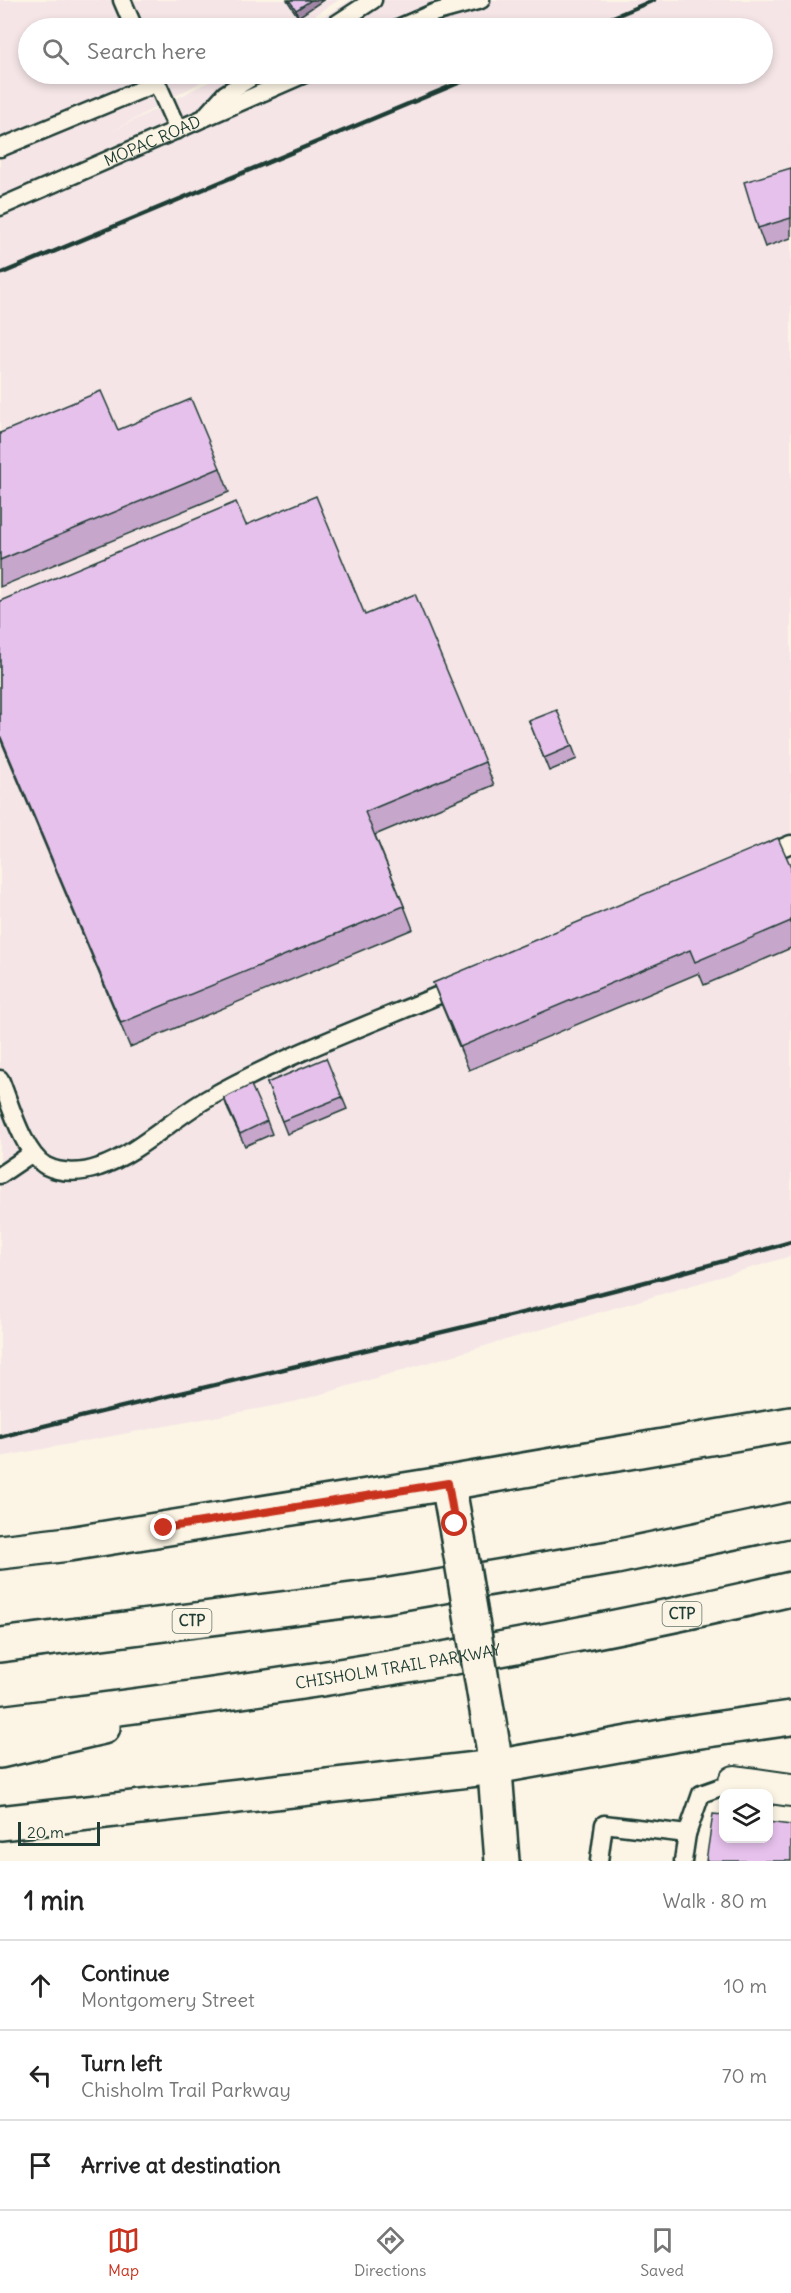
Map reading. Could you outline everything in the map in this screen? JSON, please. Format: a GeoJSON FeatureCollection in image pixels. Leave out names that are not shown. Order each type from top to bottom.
{"type":"FeatureCollection","features":[{"type":"Feature","properties":{"kind":"main road"},"geometry":{"type":"LineString","coordinates":[[0,1552],[69,1544],[448,1483],[791,1424]]}},
{"type":"Feature","properties":{"kind":"main road"},"geometry":{"type":"LineString","coordinates":[[448,1483],[494,1754],[502,1861]]}},
{"type":"Feature","properties":{"kind":"main road","name":"CTP"},"geometry":{"type":"LineString","coordinates":[[0,1645],[384,1596],[616,1557],[791,1520]]}},
{"type":"Feature","properties":{"kind":"main road","name":"CHISHOLM TRAIL PARKWAY"},"geometry":{"type":"LineString","coordinates":[[0,1723],[452,1659],[696,1611],[791,1589]]}},
{"type":"Feature","properties":{"kind":"main road"},"geometry":{"type":"LineString","coordinates":[[0,1751],[267,1686]]}},
{"type":"Feature","properties":{"kind":"main road"},"geometry":{"type":"LineString","coordinates":[[0,1823],[494,1754],[673,1735],[791,1718]]}},
{"type":"Feature","properties":{"kind":"street"},"geometry":{"type":"LineString","coordinates":[[735,1782],[791,1790]]}},
{"type":"Feature","properties":{"kind":"lane"},"geometry":{"type":"LineString","coordinates":[[122,0],[130,18]]}},
{"type":"Feature","properties":{"kind":"lane"},"geometry":{"type":"LineString","coordinates":[[345,18],[373,0]]}},
{"type":"Feature","properties":{"kind":"lane"},"geometry":{"type":"LineString","coordinates":[[421,18],[481,0]]}},
{"type":"Feature","properties":{"kind":"lane"},"geometry":{"type":"LineString","coordinates":[[0,148],[142,84]]}},
{"type":"Feature","properties":{"kind":"lane"},"geometry":{"type":"LineString","coordinates":[[158,84],[178,130]]}},
{"type":"Feature","properties":{"kind":"lane"},"geometry":{"type":"LineString","coordinates":[[201,120],[225,94],[241,84]]}},
{"type":"Feature","properties":{"kind":"lane","name":"MOPAC ROAD"},"geometry":{"type":"LineString","coordinates":[[0,207],[282,84]]}},
{"type":"Feature","properties":{"kind":"lane"},"geometry":{"type":"LineString","coordinates":[[747,862],[791,843]]}},
{"type":"Feature","properties":{"kind":"lane"},"geometry":{"type":"LineString","coordinates":[[0,1079],[31,1154],[47,1166],[69,1172],[99,1167],[112,1162],[207,1099],[264,1071],[473,981]]}},
{"type":"Feature","properties":{"kind":"lane"},"geometry":{"type":"LineString","coordinates":[[0,1175],[31,1154]]}},
{"type":"Feature","properties":{"kind":"lane"},"geometry":{"type":"LineString","coordinates":[[683,1861],[687,1834],[701,1794],[735,1782]]}},
{"type":"Feature","properties":{"kind":"lane"},"geometry":{"type":"LineString","coordinates":[[600,1861],[604,1824],[687,1834]]}},
{"type":"Feature","properties":{"kind":"shaded area"},"geometry":{"type":"Polygon","coordinates":[[[0,0],[339,0],[311,18],[18,18],[18,84],[197,84],[111,132],[205,84],[773,84],[773,18],[321,18],[351,0],[791,0],[791,1256],[294,1402],[0,1457],[0,0]]]}},
{"type":"Feature","properties":{"kind":"building"},"geometry":{"type":"Polygon","coordinates":[[[289,0],[311,0],[296,10],[289,0]]]}},
{"type":"Feature","properties":{"kind":"building"},"geometry":{"type":"Polygon","coordinates":[[[791,168],[791,218],[758,228],[744,182],[791,168]]]}},
{"type":"Feature","properties":{"kind":"building"},"geometry":{"type":"Polygon","coordinates":[[[101,391],[118,430],[191,399],[220,468],[0,560],[0,433],[101,391]]]}},
{"type":"Feature","properties":{"kind":"building"},"geometry":{"type":"Polygon","coordinates":[[[316,496],[365,615],[415,594],[485,762],[365,812],[404,906],[121,1023],[0,735],[0,601],[236,502],[246,525],[316,496]]]}},
{"type":"Feature","properties":{"kind":"building"},"geometry":{"type":"Polygon","coordinates":[[[557,710],[572,746],[544,758],[529,721],[557,710]]]}},
{"type":"Feature","properties":{"kind":"building"},"geometry":{"type":"Polygon","coordinates":[[[778,838],[791,867],[791,921],[695,962],[690,950],[460,1047],[433,983],[778,838]]]}},
{"type":"Feature","properties":{"kind":"building"},"geometry":{"type":"Polygon","coordinates":[[[326,1058],[342,1097],[282,1121],[267,1083],[326,1058]]]}},
{"type":"Feature","properties":{"kind":"building"},"geometry":{"type":"Polygon","coordinates":[[[251,1085],[267,1121],[240,1134],[224,1098],[251,1085]]]}},
{"type":"Feature","properties":{"kind":"building"},"geometry":{"type":"Polygon","coordinates":[[[713,1814],[719,1815],[719,1843],[773,1843],[773,1823],[791,1825],[791,1861],[706,1861],[713,1814]]]}},
{"type":"Feature","properties":{"kind":"railway"},"geometry":{"type":"LineString","coordinates":[[611,18],[654,0]]}},
{"type":"Feature","properties":{"kind":"railway"},"geometry":{"type":"LineString","coordinates":[[0,274],[456,84]]}},
{"type":"Feature","properties":{"kind":"railway"},"geometry":{"type":"LineString","coordinates":[[0,1437],[594,1295],[791,1242]]}},
{"type":"Feature","properties":{"kind":"route"},"geometry":{"type":"LineString","coordinates":[[164,1528],[448,1483],[455,1524]]}}]}
